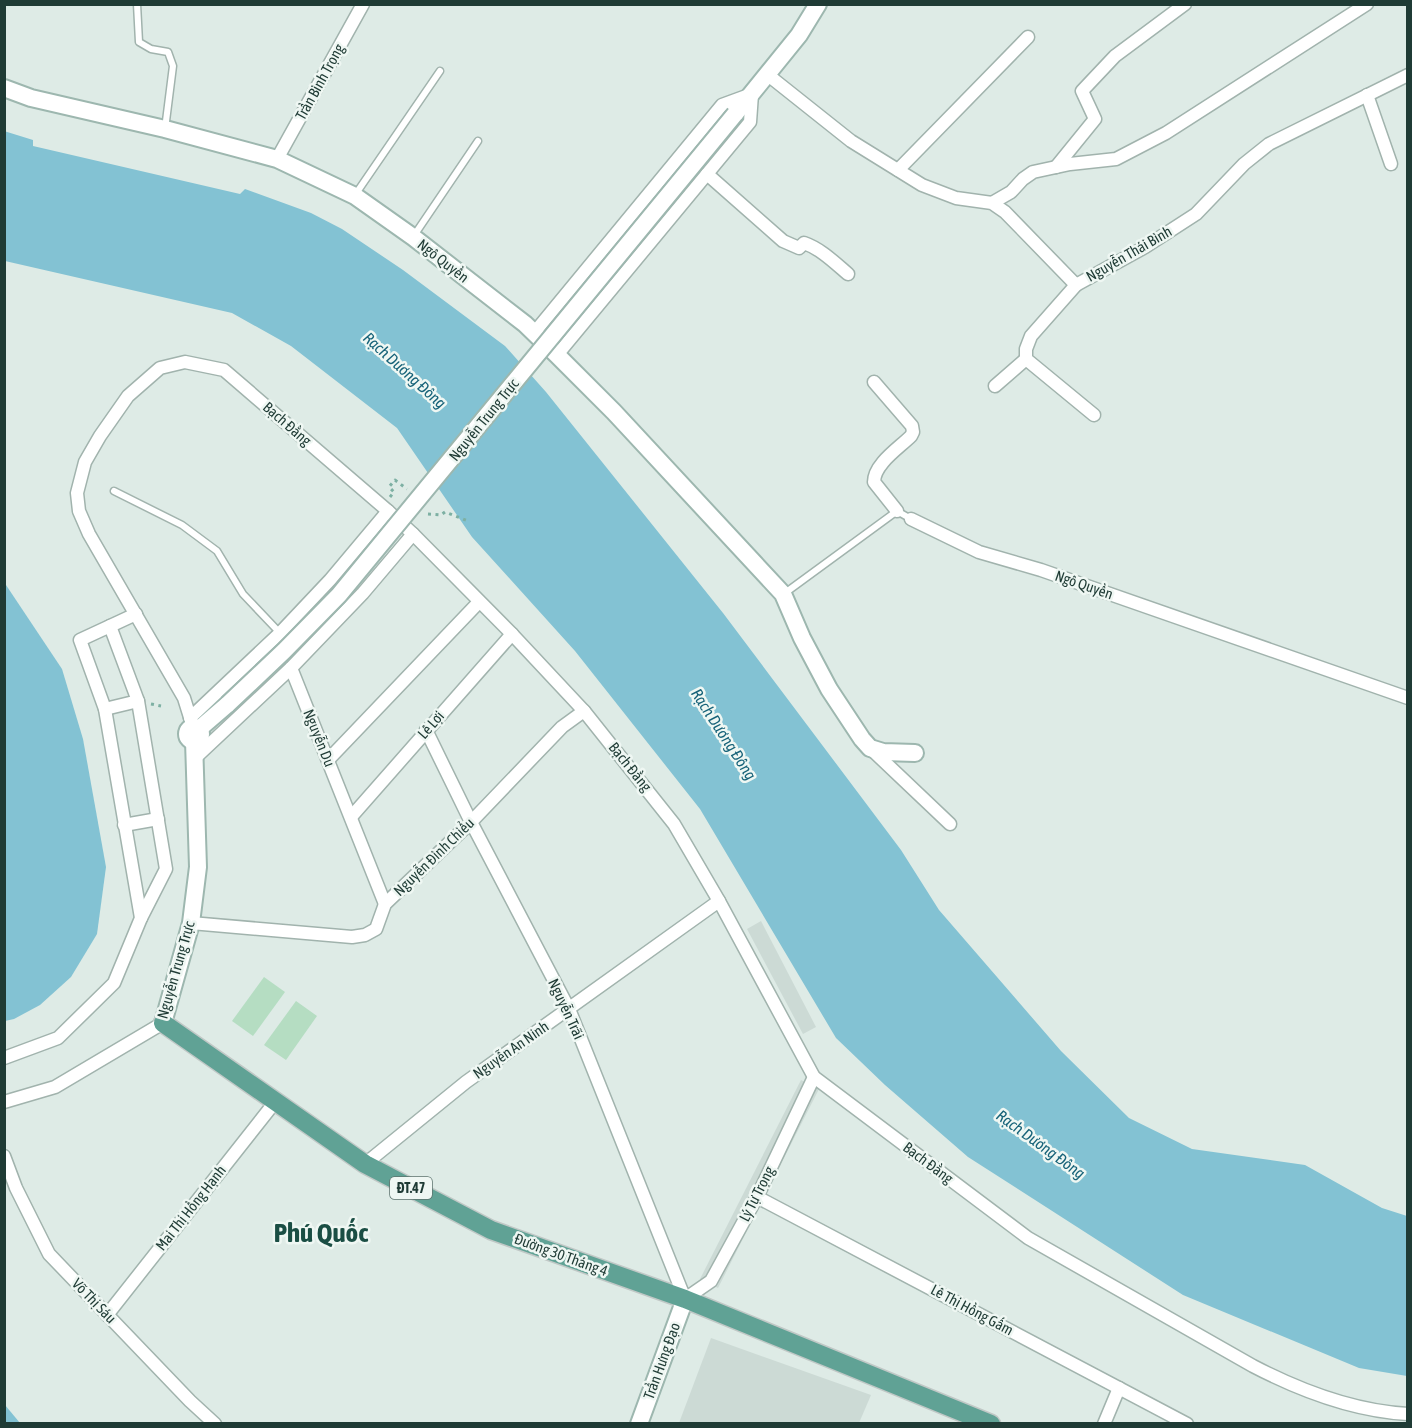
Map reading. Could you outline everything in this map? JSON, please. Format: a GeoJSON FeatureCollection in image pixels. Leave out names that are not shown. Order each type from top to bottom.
{"type":"FeatureCollection","features":[{"type":"Feature","properties":{"kind":"main road","name":"Nguyễn Trung Trực"},"geometry":{"type":"LineString","coordinates":[[164,1023],[191,923],[198,867],[194,735],[284,651],[339,595],[768,75],[799,35],[818,4]]}},
{"type":"Feature","properties":{"kind":"main road","name":"Ngô Quyền"},"geometry":{"type":"LineString","coordinates":[[4,88],[31,98],[165,129],[277,159],[355,196],[412,237],[534,333],[557,355],[614,412],[783,594],[802,639],[829,689],[870,748]]}},
{"type":"Feature","properties":{"kind":"main road"},"geometry":{"type":"LineString","coordinates":[[870,748],[884,752],[915,753]]}},
{"type":"Feature","properties":{"kind":"main road","name":"Đường 30 Tháng 4"},"geometry":{"type":"LineString","coordinates":[[164,1023],[365,1164],[491,1230],[685,1299],[979,1421]]}},
{"type":"Feature","properties":{"kind":"main road","name":"Trần Hưng Đạo"},"geometry":{"type":"LineString","coordinates":[[639,1424],[685,1299]]}},
{"type":"Feature","properties":{"kind":"street","name":"Trần Bình Trọng"},"geometry":{"type":"LineString","coordinates":[[277,159],[363,4]]}},
{"type":"Feature","properties":{"kind":"street"},"geometry":{"type":"LineString","coordinates":[[1056,167],[1095,119],[1082,91],[1115,56],[1185,4]]}},
{"type":"Feature","properties":{"kind":"street"},"geometry":{"type":"LineString","coordinates":[[992,203],[1011,192],[1033,172],[1116,159],[1126,154],[1204,110],[1367,4]]}},
{"type":"Feature","properties":{"kind":"street"},"geometry":{"type":"LineString","coordinates":[[898,170],[1028,37]]}},
{"type":"Feature","properties":{"kind":"street","name":"Nguyễn Thái Bình"},"geometry":{"type":"LineString","coordinates":[[768,75],[851,141],[922,185],[956,198],[992,203],[1014,219],[1076,285],[1145,247],[1196,214],[1244,164],[1269,144],[1407,75]]}},
{"type":"Feature","properties":{"kind":"street"},"geometry":{"type":"LineString","coordinates":[[557,355],[750,122],[752,94]]}},
{"type":"Feature","properties":{"kind":"street","name":"Nguyễn Trung Trực"},"geometry":{"type":"LineString","coordinates":[[534,333],[722,105],[752,94]]}},
{"type":"Feature","properties":{"kind":"street"},"geometry":{"type":"LineString","coordinates":[[1367,95],[1391,164]]}},
{"type":"Feature","properties":{"kind":"street"},"geometry":{"type":"LineString","coordinates":[[707,174],[783,241],[798,248],[804,243],[819,249],[848,274]]}},
{"type":"Feature","properties":{"kind":"street"},"geometry":{"type":"LineString","coordinates":[[995,386],[1026,359],[1026,349],[1031,336],[1076,285]]}},
{"type":"Feature","properties":{"kind":"street"},"geometry":{"type":"LineString","coordinates":[[1026,359],[1094,415]]}},
{"type":"Feature","properties":{"kind":"street","name":"Bạch Đằng"},"geometry":{"type":"LineString","coordinates":[[194,735],[184,698],[89,534],[79,511],[77,493],[85,462],[128,396],[160,368],[185,362],[224,370],[388,511],[512,634],[584,711],[674,824],[719,901],[814,1077],[1028,1238],[1253,1366],[1287,1384],[1357,1407],[1407,1414]]}},
{"type":"Feature","properties":{"kind":"street"},"geometry":{"type":"LineString","coordinates":[[874,382],[912,426],[911,436],[886,459],[874,478],[874,482],[897,511]]}},
{"type":"Feature","properties":{"kind":"street"},"geometry":{"type":"LineString","coordinates":[[194,735],[388,511]]}},
{"type":"Feature","properties":{"kind":"street","name":"Ngô Quyền"},"geometry":{"type":"LineString","coordinates":[[911,519],[979,552],[1041,570],[1407,698]]}},
{"type":"Feature","properties":{"kind":"street"},"geometry":{"type":"LineString","coordinates":[[194,735],[291,668],[363,593],[411,532]]}},
{"type":"Feature","properties":{"kind":"street"},"geometry":{"type":"LineString","coordinates":[[328,760],[479,602]]}},
{"type":"Feature","properties":{"kind":"street"},"geometry":{"type":"LineString","coordinates":[[136,614],[80,640],[105,709],[141,918]]}},
{"type":"Feature","properties":{"kind":"street"},"geometry":{"type":"LineString","coordinates":[[4,1058],[58,1038],[114,983],[141,918],[166,869],[138,701],[110,626]]}},
{"type":"Feature","properties":{"kind":"street","name":"Lê Lợi"},"geometry":{"type":"LineString","coordinates":[[351,817],[512,634]]}},
{"type":"Feature","properties":{"kind":"street","name":"Nguyễn Du"},"geometry":{"type":"LineString","coordinates":[[291,668],[386,904]]}},
{"type":"Feature","properties":{"kind":"street"},"geometry":{"type":"LineString","coordinates":[[105,709],[138,701]]}},
{"type":"Feature","properties":{"kind":"street","name":"Nguyễn Đình Chiểu"},"geometry":{"type":"LineString","coordinates":[[191,923],[352,937],[365,935],[376,929],[386,904],[471,822],[562,727],[584,711]]}},
{"type":"Feature","properties":{"kind":"street","name":"Nguyễn Trãi"},"geometry":{"type":"LineString","coordinates":[[426,730],[471,822],[569,1009],[685,1299]]}},
{"type":"Feature","properties":{"kind":"street"},"geometry":{"type":"LineString","coordinates":[[870,748],[950,824]]}},
{"type":"Feature","properties":{"kind":"street"},"geometry":{"type":"LineString","coordinates":[[124,825],[158,819]]}},
{"type":"Feature","properties":{"kind":"street","name":"Nguyễn An Ninh"},"geometry":{"type":"LineString","coordinates":[[365,1164],[466,1082],[719,901]]}},
{"type":"Feature","properties":{"kind":"street","name":"Nguyễn Trung Trực"},"geometry":{"type":"LineString","coordinates":[[4,1102],[55,1087],[164,1023]]}},
{"type":"Feature","properties":{"kind":"street","name":"Lý Tự Trọng"},"geometry":{"type":"LineString","coordinates":[[685,1299],[711,1281],[757,1197],[814,1077]]}},
{"type":"Feature","properties":{"kind":"street","name":"Mai Thị Hồng Hạnh"},"geometry":{"type":"LineString","coordinates":[[108,1315],[275,1102]]}},
{"type":"Feature","properties":{"kind":"street","name":"Võ Thị Sáu"},"geometry":{"type":"LineString","coordinates":[[4,1156],[16,1188],[49,1254],[190,1401],[215,1424]]}},
{"type":"Feature","properties":{"kind":"street","name":"Lê Thị Hồng Gấm"},"geometry":{"type":"LineString","coordinates":[[757,1197],[1187,1424]]}},
{"type":"Feature","properties":{"kind":"street"},"geometry":{"type":"LineString","coordinates":[[1104,1424],[1119,1388]]}},
{"type":"Feature","properties":{"kind":"lane"},"geometry":{"type":"LineString","coordinates":[[137,4],[139,42],[151,49],[168,52],[173,66],[165,129]]}},
{"type":"Feature","properties":{"kind":"lane"},"geometry":{"type":"LineString","coordinates":[[355,196],[440,71]]}},
{"type":"Feature","properties":{"kind":"lane"},"geometry":{"type":"LineString","coordinates":[[412,237],[478,141]]}},
{"type":"Feature","properties":{"kind":"lane"},"geometry":{"type":"LineString","coordinates":[[114,491],[182,525],[217,551],[243,594],[280,633]]}},
{"type":"Feature","properties":{"kind":"lane"},"geometry":{"type":"LineString","coordinates":[[783,594],[897,511]]}},
{"type":"Feature","properties":{"kind":"lane","name":"Ngô Quyền"},"geometry":{"type":"LineString","coordinates":[[897,511],[911,519]]}},
{"type":"Feature","properties":{"kind":"path"},"geometry":{"type":"LineString","coordinates":[[394,492],[389,487],[395,480],[410,492]]}},
{"type":"Feature","properties":{"kind":"path"},"geometry":{"type":"LineString","coordinates":[[411,532],[429,513],[441,515],[445,512],[468,521]]}},
{"type":"Feature","properties":{"kind":"shaded area"},"geometry":{"type":"Polygon","coordinates":[[[761,921],[816,1027],[803,1034],[747,929],[761,921]]]}},
{"type":"Feature","properties":{"kind":"shaded area"},"geometry":{"type":"Polygon","coordinates":[[[801,1080],[819,1089],[718,1288],[700,1279],[801,1080]]]}},
{"type":"Feature","properties":{"kind":"shaded area"},"geometry":{"type":"Polygon","coordinates":[[[711,1338],[871,1395],[859,1423],[679,1423],[711,1338]]]}},
{"type":"Feature","properties":{"kind":"green space"},"geometry":{"type":"Polygon","coordinates":[[[264,977],[285,992],[253,1036],[232,1021],[264,977]]]}},
{"type":"Feature","properties":{"kind":"green space"},"geometry":{"type":"Polygon","coordinates":[[[296,1001],[317,1016],[286,1060],[264,1045],[296,1001]]]}},
{"type":"Feature","properties":{"kind":"water","name":"Rạch Dương Đông"},"geometry":{"type":"Polygon","coordinates":[[[4,131],[33,140],[33,146],[240,194],[245,189],[311,213],[342,229],[403,270],[505,346],[546,392],[723,613],[901,850],[939,910],[1061,1051],[1129,1118],[1192,1149],[1305,1165],[1382,1208],[1407,1216],[1407,1376],[1359,1368],[1183,1295],[968,1157],[885,1085],[836,1038],[700,809],[575,651],[472,537],[397,428],[291,346],[232,313],[5,261],[4,131]]]}},
{"type":"Feature","properties":{"kind":"water"},"geometry":{"type":"Polygon","coordinates":[[[4,582],[62,669],[83,739],[106,867],[97,934],[71,977],[40,1005],[14,1019],[5,1021],[4,582]]]}},
{"type":"Feature","properties":{"kind":"water"},"geometry":{"type":"Polygon","coordinates":[[[5,1405],[20,1423],[5,1423],[5,1405]]]}},
{"type":"Feature","properties":{"kind":"district","name":"Phú Quốc"},"geometry":{"type":"Point","coordinates":[321,1233]}}]}
